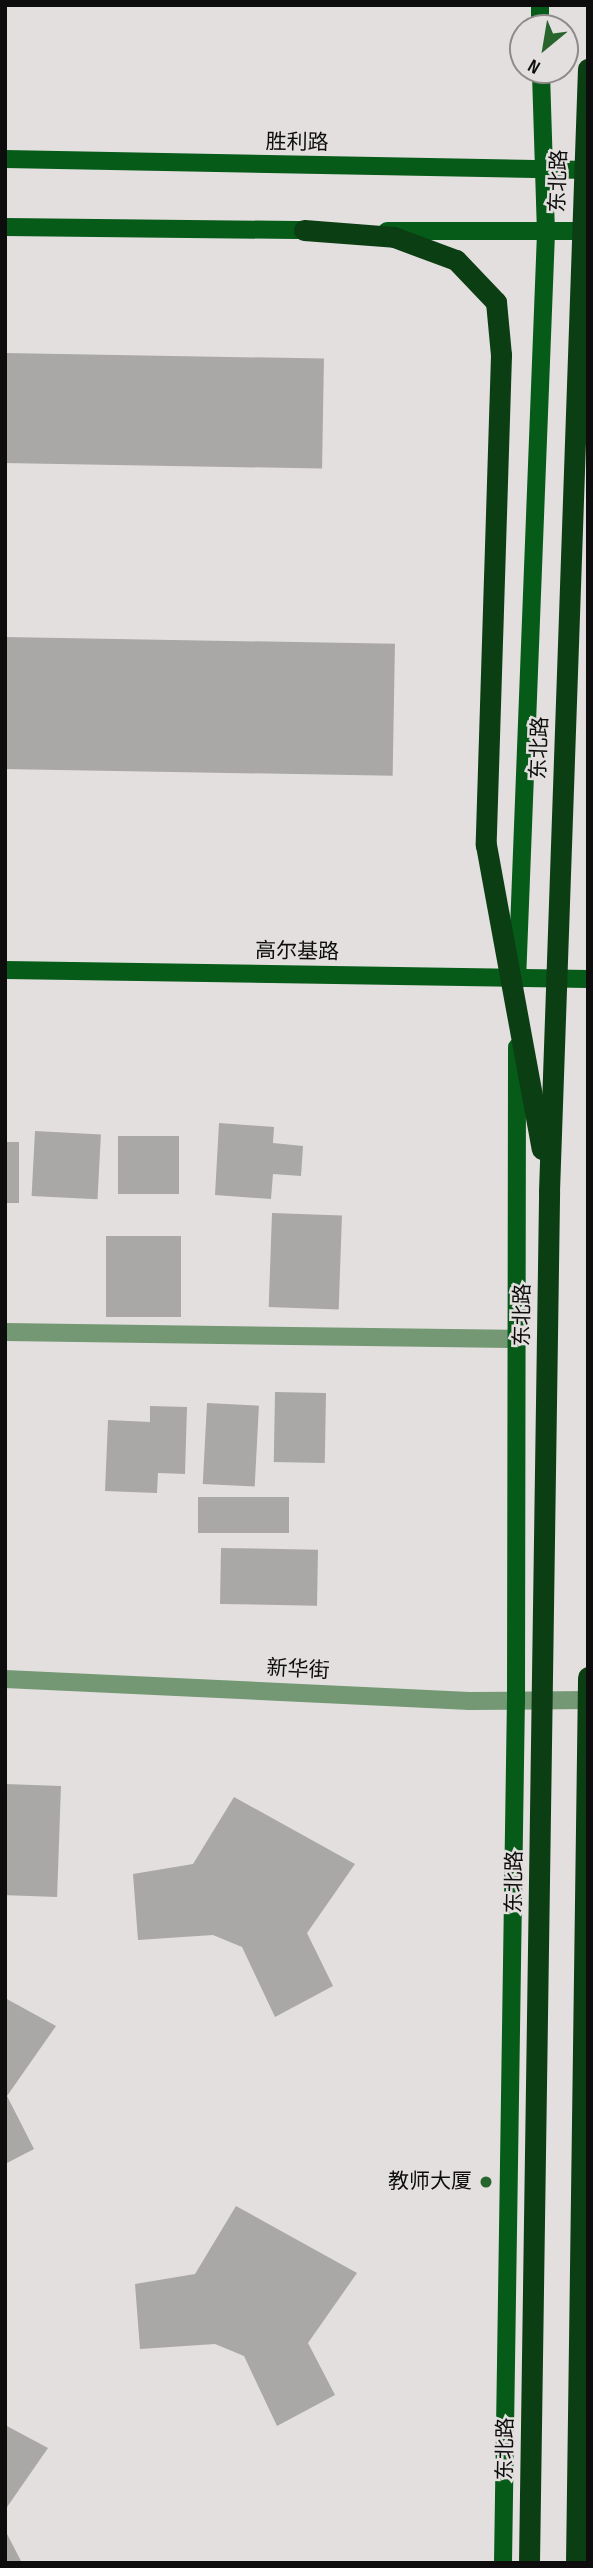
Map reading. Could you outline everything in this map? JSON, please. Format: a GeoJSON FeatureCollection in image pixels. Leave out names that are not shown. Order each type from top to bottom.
{"type":"FeatureCollection","features":[{"type":"Feature","properties":{"kind":"highway","name":"东北路"},"geometry":{"type":"LineString","coordinates":[[529,2563],[549,1191],[588,69]]}},
{"type":"Feature","properties":{"kind":"highway"},"geometry":{"type":"LineString","coordinates":[[303,230],[394,237],[456,260],[496,302],[501,355],[486,845],[549,1191]]}},
{"type":"Feature","properties":{"kind":"highway"},"geometry":{"type":"LineString","coordinates":[[576,2563],[588,1676]]}},
{"type":"Feature","properties":{"kind":"main road","name":"东北路"},"geometry":{"type":"LineString","coordinates":[[503,2563],[516,1701],[517,978],[546,233],[541,84]]}},
{"type":"Feature","properties":{"kind":"main road","name":"胜利路"},"geometry":{"type":"LineString","coordinates":[[5,159],[588,170]]}},
{"type":"Feature","properties":{"kind":"main road"},"geometry":{"type":"LineString","coordinates":[[5,227],[546,233],[588,231]]}},
{"type":"Feature","properties":{"kind":"main road","name":"高尔基路"},"geometry":{"type":"LineString","coordinates":[[5,970],[588,979]]}},
{"type":"Feature","properties":{"kind":"street"},"geometry":{"type":"LineString","coordinates":[[5,1332],[518,1339]]}},
{"type":"Feature","properties":{"kind":"street","name":"新华街"},"geometry":{"type":"LineString","coordinates":[[5,1679],[516,1701],[588,1700]]}},
{"type":"Feature","properties":{"kind":"building"},"geometry":{"type":"Polygon","coordinates":[[[5,353],[324,359],[322,469],[5,463],[5,353]]]}},
{"type":"Feature","properties":{"kind":"building"},"geometry":{"type":"Polygon","coordinates":[[[5,637],[395,644],[393,776],[5,769],[5,637]]]}},
{"type":"Feature","properties":{"kind":"building"},"geometry":{"type":"Polygon","coordinates":[[[219,1123],[274,1127],[273,1143],[303,1146],[301,1176],[273,1174],[271,1199],[215,1195],[219,1123]]]}},
{"type":"Feature","properties":{"kind":"building"},"geometry":{"type":"Polygon","coordinates":[[[35,1131],[101,1134],[98,1199],[32,1196],[35,1131]]]}},
{"type":"Feature","properties":{"kind":"building"},"geometry":{"type":"Polygon","coordinates":[[[118,1136],[179,1136],[179,1194],[118,1194],[118,1136]]]}},
{"type":"Feature","properties":{"kind":"building"},"geometry":{"type":"Polygon","coordinates":[[[5,1142],[19,1142],[19,1203],[5,1203],[5,1142]]]}},
{"type":"Feature","properties":{"kind":"building"},"geometry":{"type":"Polygon","coordinates":[[[272,1213],[342,1215],[339,1309],[269,1307],[272,1213]]]}},
{"type":"Feature","properties":{"kind":"building"},"geometry":{"type":"Polygon","coordinates":[[[106,1236],[181,1236],[181,1317],[106,1317],[106,1236]]]}},
{"type":"Feature","properties":{"kind":"building"},"geometry":{"type":"Polygon","coordinates":[[[275,1392],[326,1393],[325,1463],[274,1462],[275,1392]]]}},
{"type":"Feature","properties":{"kind":"building"},"geometry":{"type":"Polygon","coordinates":[[[207,1403],[259,1406],[255,1487],[203,1484],[207,1403]]]}},
{"type":"Feature","properties":{"kind":"building"},"geometry":{"type":"Polygon","coordinates":[[[150,1406],[187,1407],[185,1474],[158,1473],[157,1493],[105,1491],[108,1420],[150,1422],[150,1406]]]}},
{"type":"Feature","properties":{"kind":"building"},"geometry":{"type":"Polygon","coordinates":[[[198,1497],[289,1497],[289,1533],[198,1533],[198,1497]]]}},
{"type":"Feature","properties":{"kind":"building"},"geometry":{"type":"Polygon","coordinates":[[[221,1548],[318,1550],[317,1606],[220,1604],[221,1548]]]}},
{"type":"Feature","properties":{"kind":"building"},"geometry":{"type":"Polygon","coordinates":[[[5,1784],[61,1786],[57,1897],[5,1895],[5,1784]]]}},
{"type":"Feature","properties":{"kind":"building"},"geometry":{"type":"Polygon","coordinates":[[[234,1797],[355,1864],[307,1933],[333,1986],[275,2017],[242,1947],[213,1935],[138,1940],[133,1874],[193,1864],[234,1797]]]}},
{"type":"Feature","properties":{"kind":"building"},"geometry":{"type":"Polygon","coordinates":[[[5,1998],[56,2026],[7,2096],[34,2149],[5,2164],[5,1998]]]}},
{"type":"Feature","properties":{"kind":"building"},"geometry":{"type":"Polygon","coordinates":[[[236,2206],[357,2273],[308,2343],[335,2395],[277,2426],[244,2356],[215,2344],[140,2349],[135,2284],[195,2274],[236,2206]]]}},
{"type":"Feature","properties":{"kind":"building"},"geometry":{"type":"Polygon","coordinates":[[[5,2425],[48,2448],[5,2510],[5,2425]]]}},
{"type":"Feature","properties":{"kind":"building"},"geometry":{"type":"Polygon","coordinates":[[[5,2530],[22,2563],[5,2563],[5,2530]]]}},
{"type":"Feature","properties":{"kind":"place","name":"教师大厦"},"geometry":{"type":"Point","coordinates":[486,2182]}}]}
